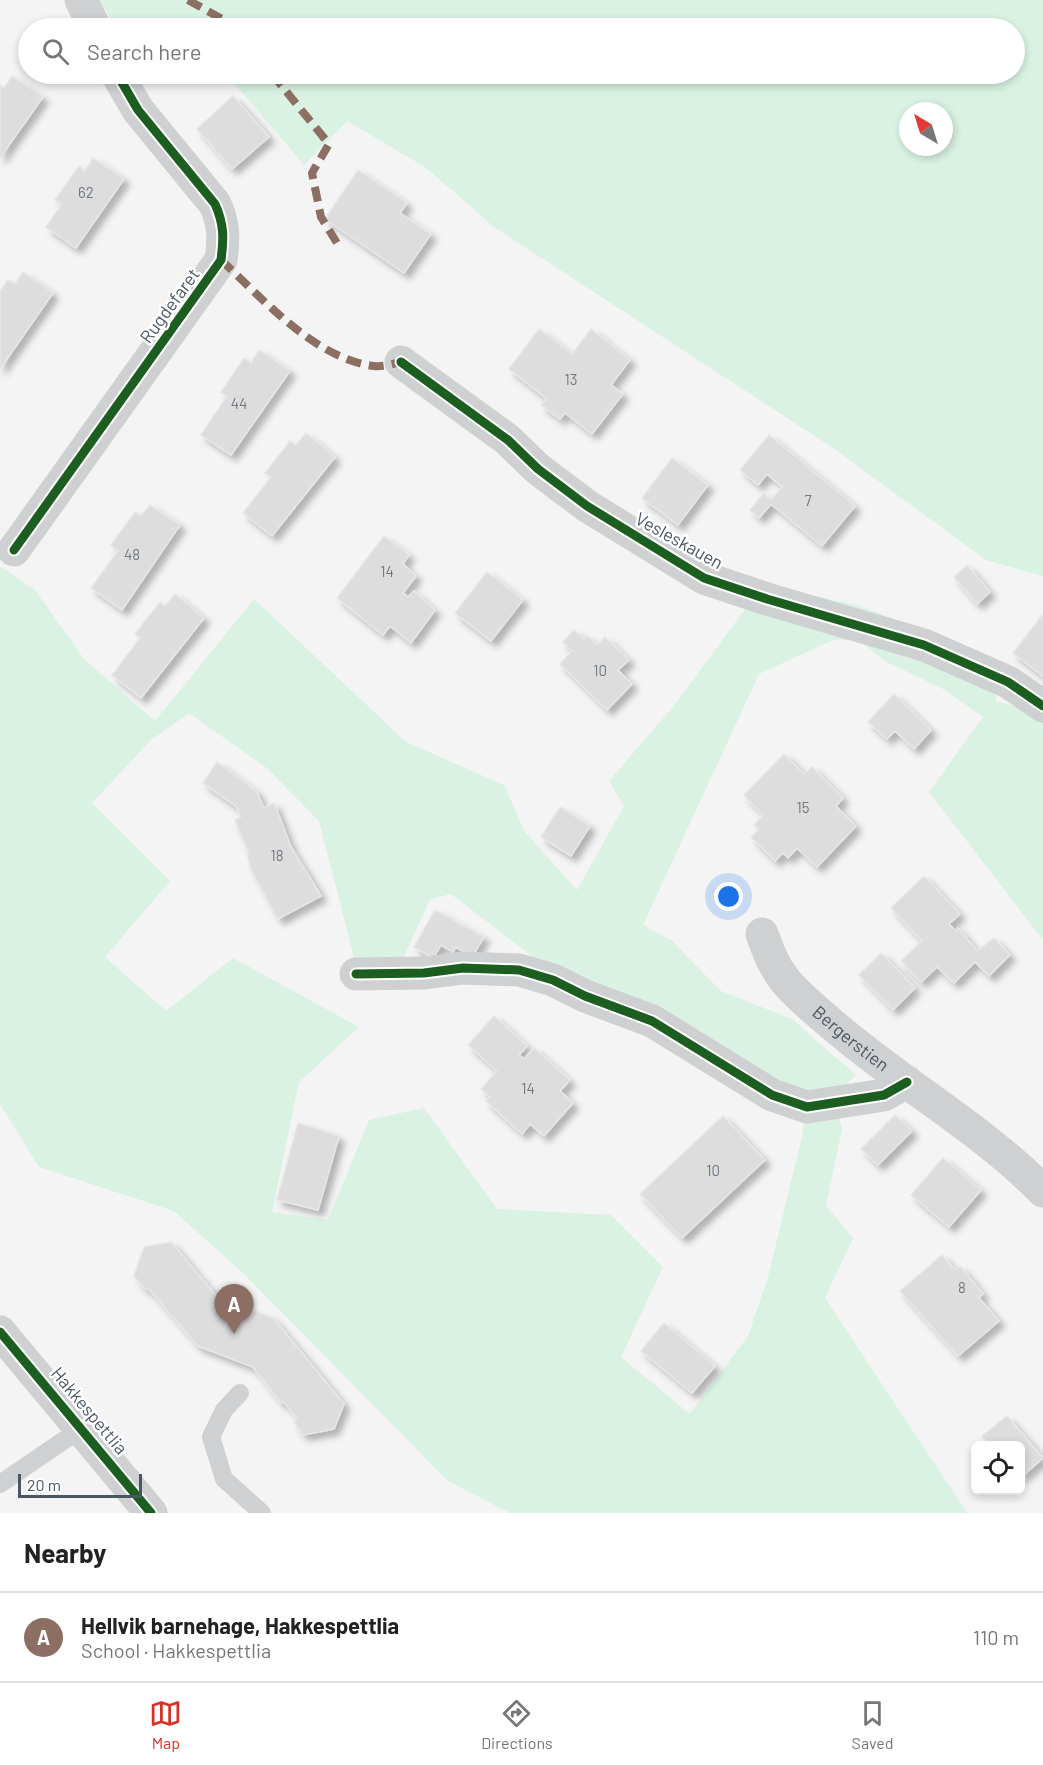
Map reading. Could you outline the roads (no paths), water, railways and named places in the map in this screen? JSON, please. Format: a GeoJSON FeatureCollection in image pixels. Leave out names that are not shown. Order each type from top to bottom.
{"type":"FeatureCollection","features":[{"type":"Feature","properties":{"kind":"street"},"geometry":{"type":"LineString","coordinates":[[81,0],[90,18]]}},
{"type":"Feature","properties":{"kind":"street","name":"Rugdefaret"},"geometry":{"type":"LineString","coordinates":[[14,550],[221,260],[225,236],[222,219],[215,204],[138,110],[123,84]]}},
{"type":"Feature","properties":{"kind":"street","name":"Vesleskauen"},"geometry":{"type":"LineString","coordinates":[[401,362],[508,440],[538,469],[587,506],[704,578],[924,645],[1008,682],[1043,706]]}},
{"type":"Feature","properties":{"kind":"street","name":"Bergerstien"},"geometry":{"type":"LineString","coordinates":[[762,934],[771,959],[784,979],[802,998],[853,1041],[963,1123],[1043,1191]]}},
{"type":"Feature","properties":{"kind":"street"},"geometry":{"type":"LineString","coordinates":[[356,974],[424,973],[463,968],[519,970],[554,980],[585,996],[652,1021],[772,1095],[807,1107],[884,1095],[907,1082]]}},
{"type":"Feature","properties":{"kind":"street","name":"Hakkespettlia"},"geometry":{"type":"LineString","coordinates":[[0,1332],[151,1513]]}},
{"type":"Feature","properties":{"kind":"lane"},"geometry":{"type":"LineString","coordinates":[[240,1393],[224,1410],[211,1437],[224,1479],[262,1513]]}},
{"type":"Feature","properties":{"kind":"lane"},"geometry":{"type":"LineString","coordinates":[[0,1484],[82,1428]]}},
{"type":"Feature","properties":{"kind":"place","name":"Hellvik barnehage, Hakkespettlia"},"geometry":{"type":"Point","coordinates":[234,1334]}}]}
